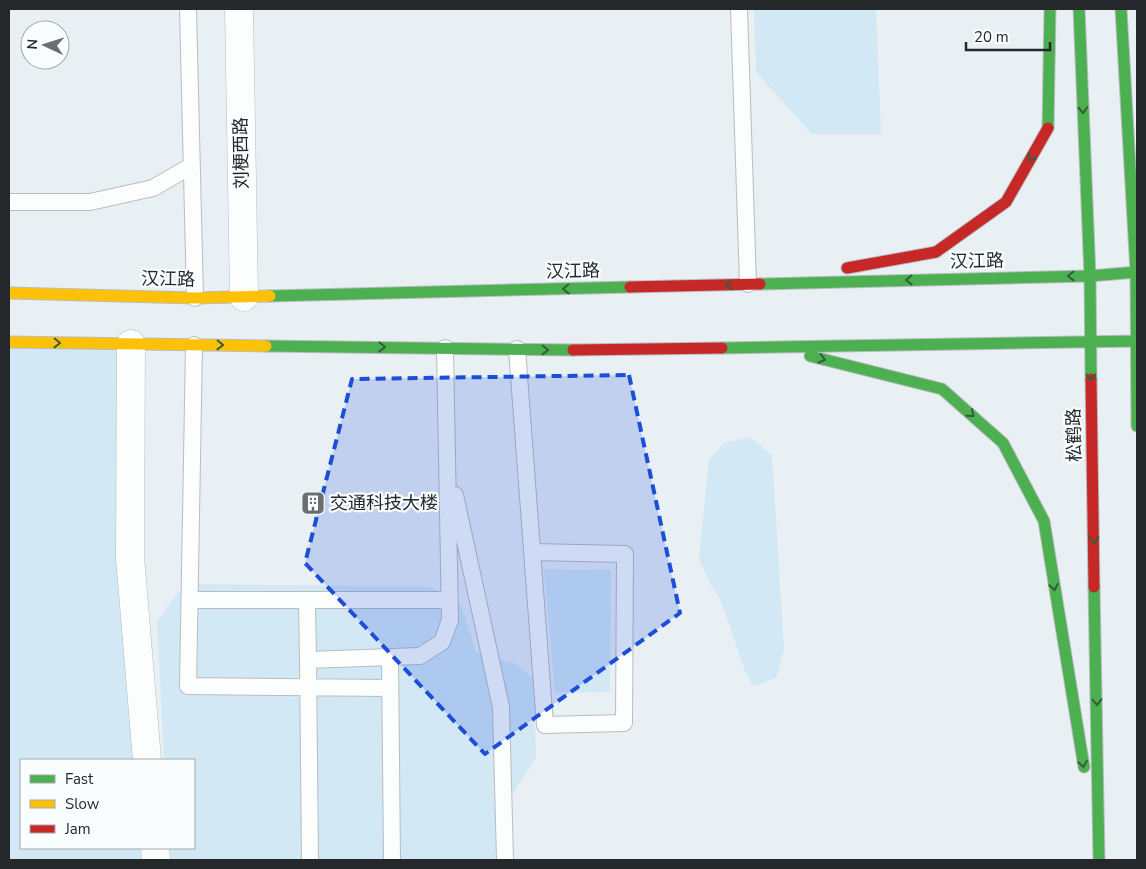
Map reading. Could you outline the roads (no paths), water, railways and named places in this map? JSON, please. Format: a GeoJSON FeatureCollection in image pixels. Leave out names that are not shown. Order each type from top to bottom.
{"type":"FeatureCollection","features":[{"type":"Feature","properties":{"kind":"main road"},"geometry":{"type":"LineString","coordinates":[[756,284],[936,252],[1006,202],[1049,127],[1051,9]]}},
{"type":"Feature","properties":{"kind":"main road"},"geometry":{"type":"LineString","coordinates":[[1051,9],[1061,36]]}},
{"type":"Feature","properties":{"kind":"main road","name":"松鹤路"},"geometry":{"type":"LineString","coordinates":[[1079,9],[1090,276],[1099,860]]}},
{"type":"Feature","properties":{"kind":"main road"},"geometry":{"type":"LineString","coordinates":[[1121,9],[1136,272],[1137,426]]}},
{"type":"Feature","properties":{"kind":"main road"},"geometry":{"type":"LineString","coordinates":[[1125,86],[1133,49]]}},
{"type":"Feature","properties":{"kind":"main road"},"geometry":{"type":"LineString","coordinates":[[1071,62],[1082,89]]}},
{"type":"Feature","properties":{"kind":"main road","name":"汉江路"},"geometry":{"type":"LineString","coordinates":[[9,293],[195,298],[1090,276],[1136,272]]}},
{"type":"Feature","properties":{"kind":"main road"},"geometry":{"type":"LineString","coordinates":[[9,342],[594,350],[1136,341]]}},
{"type":"Feature","properties":{"kind":"main road"},"geometry":{"type":"LineString","coordinates":[[774,347],[942,389],[1003,443],[1044,521],[1099,860]]}},
{"type":"Feature","properties":{"kind":"street","name":"刘梗西路"},"geometry":{"type":"LineString","coordinates":[[238,9],[244,297]]}},
{"type":"Feature","properties":{"kind":"street"},"geometry":{"type":"LineString","coordinates":[[132,344],[130,557],[147,759]]}},
{"type":"Feature","properties":{"kind":"lane"},"geometry":{"type":"LineString","coordinates":[[188,9],[195,298]]}},
{"type":"Feature","properties":{"kind":"lane"},"geometry":{"type":"LineString","coordinates":[[739,9],[756,284]]}},
{"type":"Feature","properties":{"kind":"lane"},"geometry":{"type":"LineString","coordinates":[[9,202],[90,202],[154,188],[191,166]]}},
{"type":"Feature","properties":{"kind":"lane"},"geometry":{"type":"LineString","coordinates":[[194,345],[188,686],[390,688]]}},
{"type":"Feature","properties":{"kind":"lane"},"geometry":{"type":"LineString","coordinates":[[308,660],[420,656],[442,642],[450,620],[445,348]]}},
{"type":"Feature","properties":{"kind":"lane"},"geometry":{"type":"LineString","coordinates":[[517,349],[532,552],[545,725],[624,723],[625,554],[532,552]]}},
{"type":"Feature","properties":{"kind":"lane"},"geometry":{"type":"LineString","coordinates":[[447,458],[501,707],[505,860]]}},
{"type":"Feature","properties":{"kind":"lane"},"geometry":{"type":"LineString","coordinates":[[190,600],[450,600]]}},
{"type":"Feature","properties":{"kind":"lane"},"geometry":{"type":"LineString","coordinates":[[307,600],[310,860]]}},
{"type":"Feature","properties":{"kind":"lane"},"geometry":{"type":"LineString","coordinates":[[390,657],[392,860]]}},
{"type":"Feature","properties":{"kind":"place","name":"交通科技大楼"},"geometry":{"type":"Point","coordinates":[313,503]}}]}
